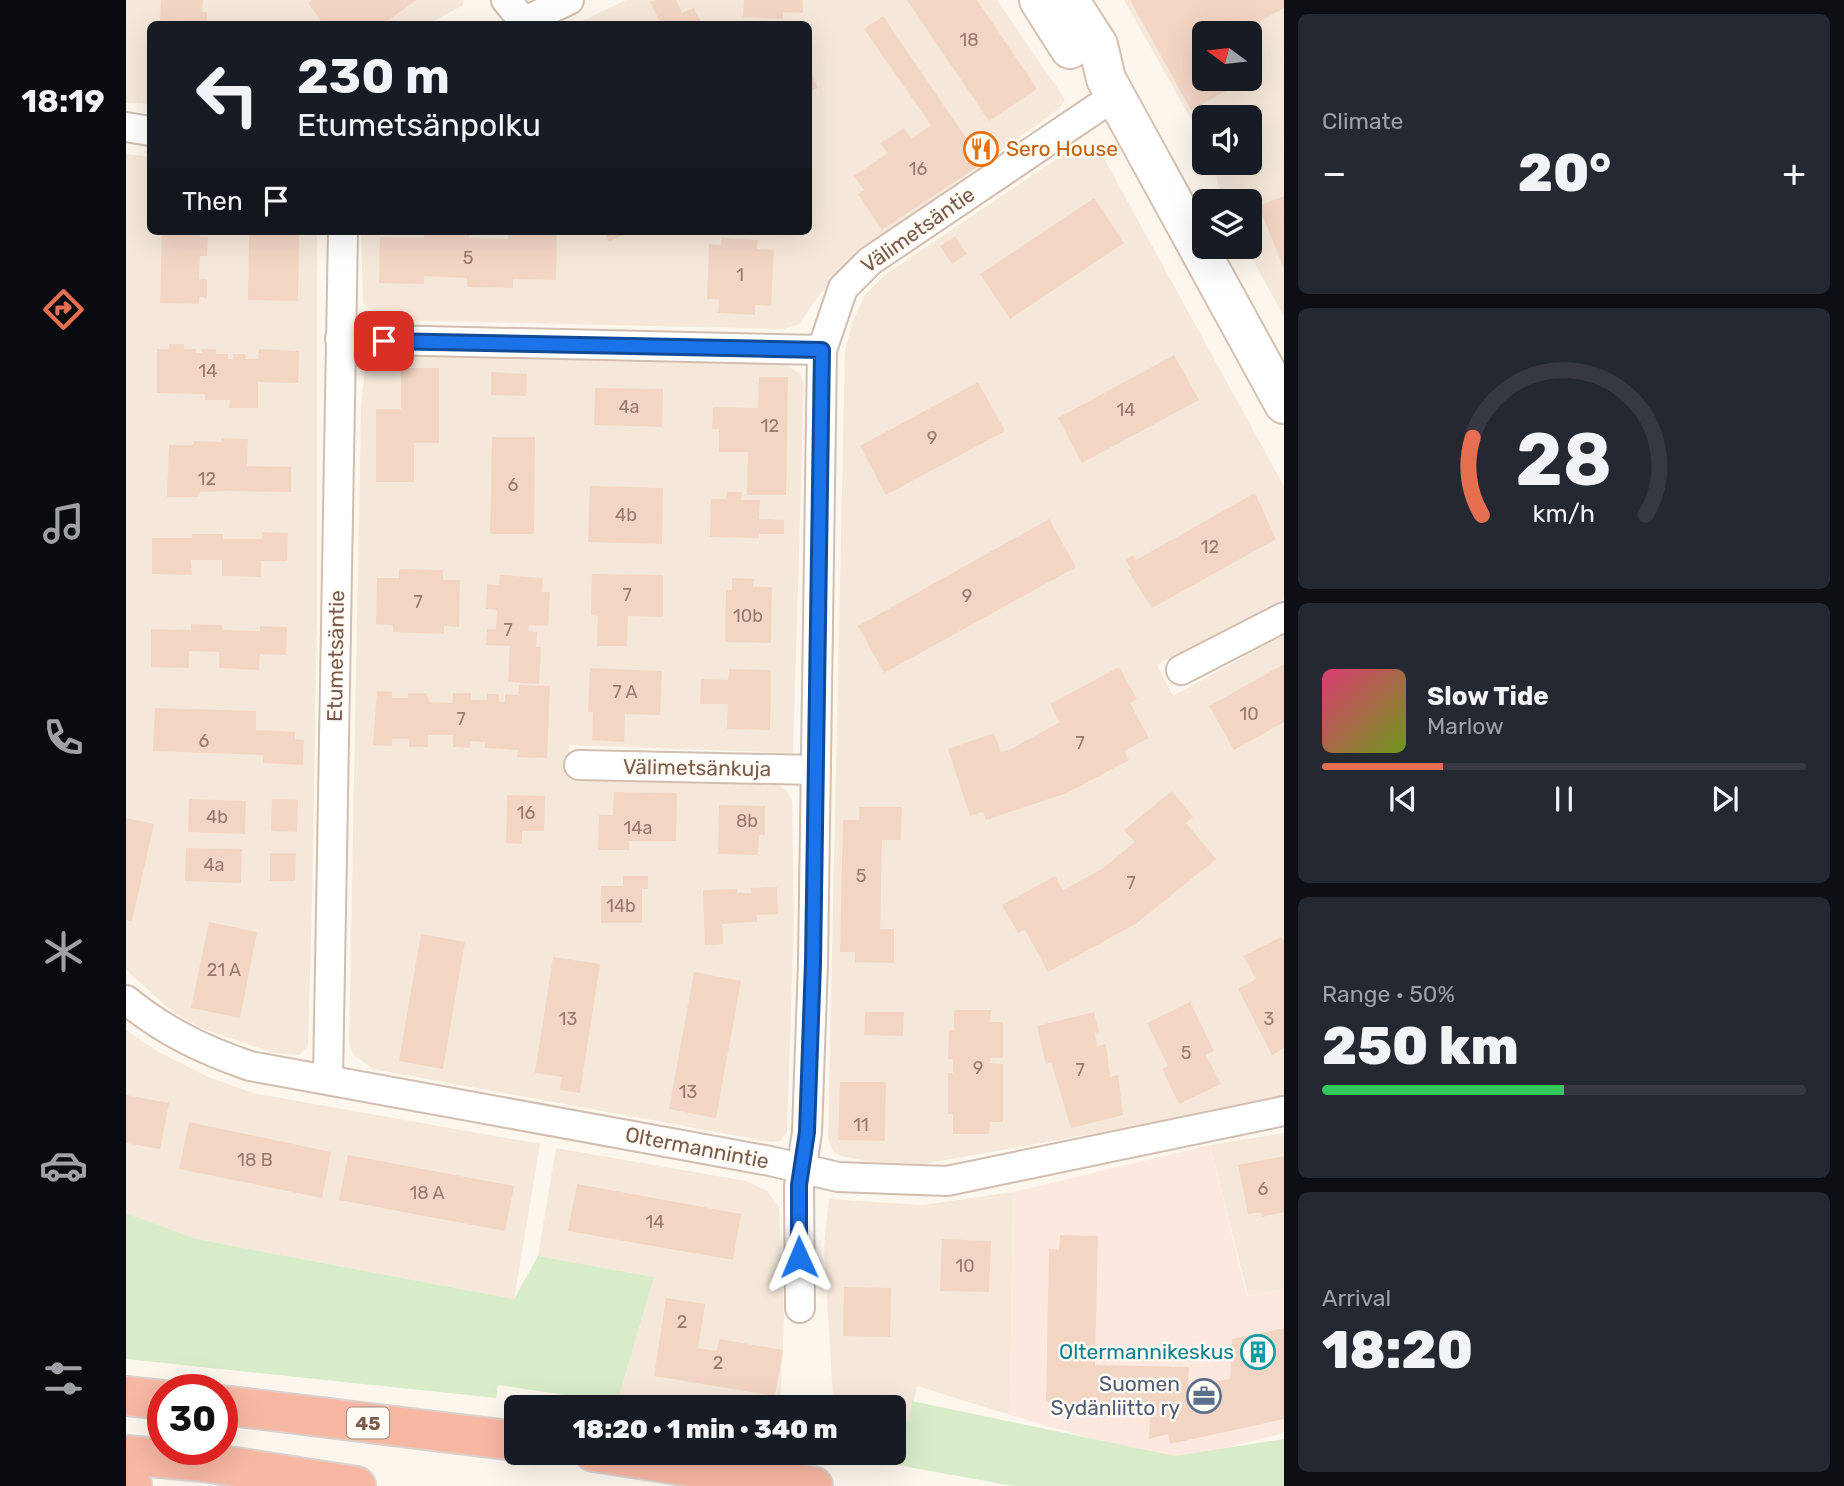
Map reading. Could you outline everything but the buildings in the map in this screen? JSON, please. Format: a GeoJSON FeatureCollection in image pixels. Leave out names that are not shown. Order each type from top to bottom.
{"type":"FeatureCollection","features":[{"type":"Feature","properties":{"kind":"highway"},"geometry":{"type":"LineString","coordinates":[[126,1396],[147,1398]]}},
{"type":"Feature","properties":{"kind":"highway","name":"45"},"geometry":{"type":"LineString","coordinates":[[238,1407],[504,1440]]}},
{"type":"Feature","properties":{"kind":"highway"},"geometry":{"type":"LineString","coordinates":[[126,1455],[204,1462],[356,1486]]}},
{"type":"Feature","properties":{"kind":"highway"},"geometry":{"type":"LineString","coordinates":[[678,1465],[813,1486]]}},
{"type":"Feature","properties":{"kind":"highway"},"geometry":{"type":"LineString","coordinates":[[126,1486],[132,1486]]}},
{"type":"Feature","properties":{"kind":"street"},"geometry":{"type":"LineString","coordinates":[[506,0],[520,21]]}},
{"type":"Feature","properties":{"kind":"street"},"geometry":{"type":"LineString","coordinates":[[525,21],[569,0]]}},
{"type":"Feature","properties":{"kind":"street"},"geometry":{"type":"LineString","coordinates":[[1039,0],[1078,60],[1111,87]]}},
{"type":"Feature","properties":{"kind":"street"},"geometry":{"type":"LineString","coordinates":[[1069,0],[1098,45],[1111,87],[1284,404]]}},
{"type":"Feature","properties":{"kind":"street","name":"Välimetsäntie"},"geometry":{"type":"LineString","coordinates":[[800,1308],[799,1206],[804,1170],[813,976],[822,350],[843,288],[870,261],[1111,87]]}},
{"type":"Feature","properties":{"kind":"street"},"geometry":{"type":"LineString","coordinates":[[126,127],[147,130]]}},
{"type":"Feature","properties":{"kind":"street","name":"Etumetsäntie"},"geometry":{"type":"LineString","coordinates":[[328,1080],[343,235]]}},
{"type":"Feature","properties":{"kind":"street"},"geometry":{"type":"LineString","coordinates":[[341,339],[822,350]]}},
{"type":"Feature","properties":{"kind":"street"},"geometry":{"type":"LineString","coordinates":[[1181,670],[1284,617]]}},
{"type":"Feature","properties":{"kind":"street","name":"Välimetsänkuja"},"geometry":{"type":"LineString","coordinates":[[579,765],[816,770]]}},
{"type":"Feature","properties":{"kind":"street","name":"Oltermannintie"},"geometry":{"type":"LineString","coordinates":[[126,1000],[153,1022],[211,1052],[250,1066],[769,1161],[838,1177],[947,1181],[1284,1111]]}},
{"type":"Feature","properties":{"kind":"shaded area"},"geometry":{"type":"Polygon","coordinates":[[[126,0],[464,0],[463,5],[434,21],[147,21],[147,104],[126,103],[126,0]]]}},
{"type":"Feature","properties":{"kind":"shaded area"},"geometry":{"type":"Polygon","coordinates":[[[626,0],[997,0],[1065,99],[1060,108],[859,253],[819,295],[799,324],[785,329],[385,320],[363,303],[361,235],[812,235],[812,21],[582,21],[626,0]]]}},
{"type":"Feature","properties":{"kind":"shaded area"},"geometry":{"type":"Polygon","coordinates":[[[1124,0],[1284,0],[1284,317],[1253,259],[1262,259],[1262,189],[1220,189],[1216,175],[1262,175],[1262,105],[1192,105],[1192,121],[1124,0]]]}},
{"type":"Feature","properties":{"kind":"shaded area"},"geometry":{"type":"Polygon","coordinates":[[[1086,145],[1101,153],[1284,486],[1284,599],[1157,665],[1173,696],[1284,635],[1284,1100],[923,1164],[865,1161],[841,1156],[833,1152],[828,1138],[845,351],[852,323],[865,295],[886,274],[1076,146],[1086,145]]]}},
{"type":"Feature","properties":{"kind":"shaded area"},"geometry":{"type":"Polygon","coordinates":[[[126,154],[147,157],[147,235],[317,235],[317,621],[308,1046],[299,1055],[274,1053],[203,1029],[174,1013],[126,970],[126,154]]]}},
{"type":"Feature","properties":{"kind":"shaded area"},"geometry":{"type":"Polygon","coordinates":[[[408,352],[785,364],[800,374],[804,384],[793,753],[570,745],[567,775],[778,785],[787,791],[792,801],[794,916],[787,1132],[780,1141],[771,1142],[373,1069],[354,1055],[349,1046],[361,408],[365,367],[408,352]]]}},
{"type":"Feature","properties":{"kind":"shaded area"},"geometry":{"type":"Polygon","coordinates":[[[126,1030],[157,1051],[208,1077],[253,1093],[540,1144],[514,1299],[196,1239],[126,1213],[126,1030]]]}},
{"type":"Feature","properties":{"kind":"shaded area"},"geometry":{"type":"Polygon","coordinates":[[[1284,1133],[1284,1289],[1248,1296],[1210,1145],[1284,1133]]]}},
{"type":"Feature","properties":{"kind":"shaded area"},"geometry":{"type":"Polygon","coordinates":[[[1210,1145],[1247,1296],[1284,1289],[1284,1433],[1172,1462],[1010,1415],[1013,1192],[1210,1145]]]}},
{"type":"Feature","properties":{"kind":"shaded area"},"geometry":{"type":"Polygon","coordinates":[[[556,1148],[746,1181],[767,1191],[779,1207],[784,1318],[781,1395],[619,1395],[654,1277],[538,1256],[556,1148]]]}},
{"type":"Feature","properties":{"kind":"shaded area"},"geometry":{"type":"Polygon","coordinates":[[[1013,1192],[1010,1415],[917,1386],[909,1421],[906,1420],[906,1395],[833,1395],[824,1245],[829,1199],[923,1205],[1013,1192]]]}},
{"type":"Feature","properties":{"kind":"green space"},"geometry":{"type":"Polygon","coordinates":[[[126,1213],[196,1239],[514,1299],[538,1256],[654,1277],[619,1395],[564,1395],[498,1385],[496,1398],[126,1359],[126,1213]]]}},
{"type":"Feature","properties":{"kind":"green space"},"geometry":{"type":"Polygon","coordinates":[[[912,1401],[1175,1456],[1284,1439],[1284,1486],[1013,1486],[897,1465],[906,1465],[906,1420],[909,1421],[912,1401]]]}},
{"type":"Feature","properties":{"kind":"place","name":"Sero House"},"geometry":{"type":"Point","coordinates":[981,149]}},
{"type":"Feature","properties":{"kind":"place","name":"Oltermannikeskus"},"geometry":{"type":"Point","coordinates":[1258,1352]}},
{"type":"Feature","properties":{"kind":"place","name":"Suomen Sydänliitto ry"},"geometry":{"type":"Point","coordinates":[1204,1396]}},
{"type":"Feature","properties":{"kind":"route"},"geometry":{"type":"LineString","coordinates":[[384,341],[790,347],[822,350],[813,963],[807,1132],[804,1170],[799,1185],[799,1257]]}}]}
